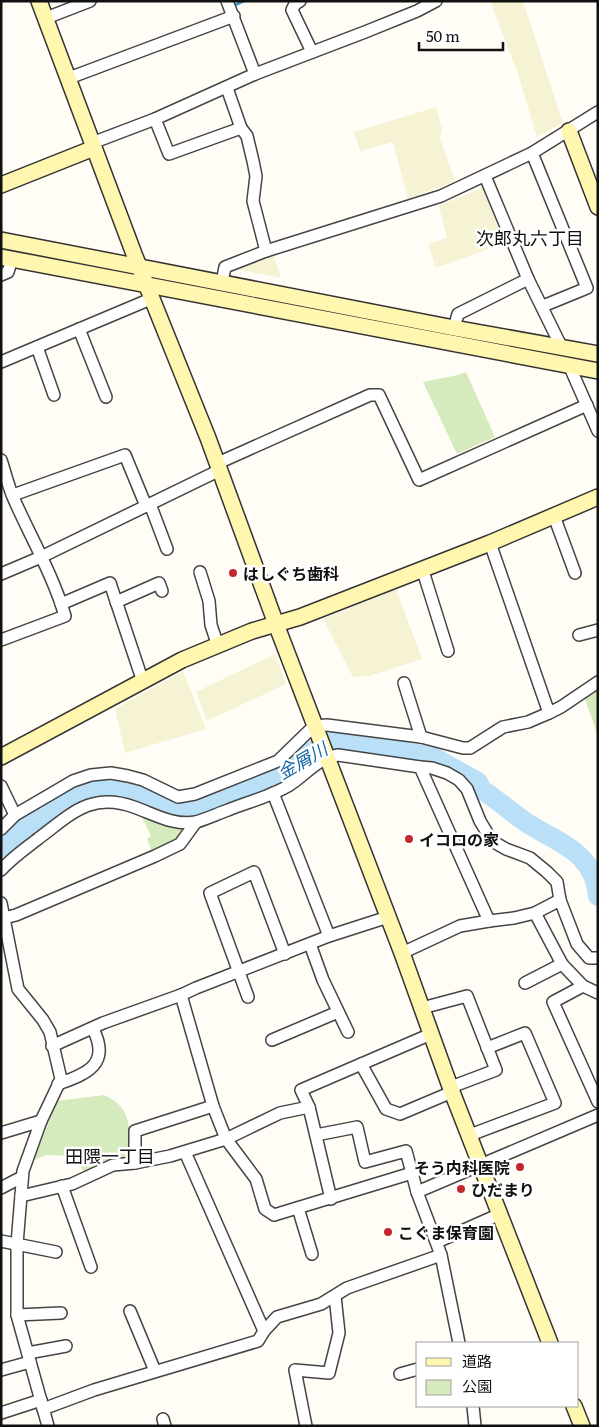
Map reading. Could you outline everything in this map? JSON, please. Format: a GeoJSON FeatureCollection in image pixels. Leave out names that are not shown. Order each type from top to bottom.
{"type":"FeatureCollection","features":[{"type":"Feature","properties":{"kind":"street"},"geometry":{"type":"LineString","coordinates":[[39,1],[139,267],[219,467],[314,726],[550,1342]]}},
{"type":"Feature","properties":{"kind":"street"},"geometry":{"type":"LineString","coordinates":[[46,18],[90,1]]}},
{"type":"Feature","properties":{"kind":"street"},"geometry":{"type":"LineString","coordinates":[[227,1],[255,74]]}},
{"type":"Feature","properties":{"kind":"street"},"geometry":{"type":"LineString","coordinates":[[300,1],[295,4],[292,10],[312,52]]}},
{"type":"Feature","properties":{"kind":"street"},"geometry":{"type":"LineString","coordinates":[[1,185],[227,88],[255,74],[418,11],[436,1]]}},
{"type":"Feature","properties":{"kind":"street"},"geometry":{"type":"LineString","coordinates":[[69,78],[234,16]]}},
{"type":"Feature","properties":{"kind":"street"},"geometry":{"type":"LineString","coordinates":[[227,88],[241,128],[247,136],[255,169],[253,201],[266,251]]}},
{"type":"Feature","properties":{"kind":"street"},"geometry":{"type":"LineString","coordinates":[[222,282],[225,267],[266,251],[441,196],[532,153],[598,112]]}},
{"type":"Feature","properties":{"kind":"street"},"geometry":{"type":"LineString","coordinates":[[155,119],[169,154],[241,128]]}},
{"type":"Feature","properties":{"kind":"street"},"geometry":{"type":"LineString","coordinates":[[569,131],[598,207]]}},
{"type":"Feature","properties":{"kind":"street"},"geometry":{"type":"LineString","coordinates":[[532,153],[587,288],[543,306]]}},
{"type":"Feature","properties":{"kind":"street"},"geometry":{"type":"LineString","coordinates":[[485,176],[528,279],[543,306],[561,346]]}},
{"type":"Feature","properties":{"kind":"street"},"geometry":{"type":"LineString","coordinates":[[1,240],[598,354]]}},
{"type":"Feature","properties":{"kind":"street"},"geometry":{"type":"LineString","coordinates":[[1,275],[8,272],[7,258],[149,291],[598,371]]}},
{"type":"Feature","properties":{"kind":"street"},"geometry":{"type":"LineString","coordinates":[[454,328],[458,314],[528,279]]}},
{"type":"Feature","properties":{"kind":"street"},"geometry":{"type":"LineString","coordinates":[[1,362],[79,329],[149,291]]}},
{"type":"Feature","properties":{"kind":"street"},"geometry":{"type":"LineString","coordinates":[[79,329],[106,397]]}},
{"type":"Feature","properties":{"kind":"street"},"geometry":{"type":"LineString","coordinates":[[36,347],[54,395]]}},
{"type":"Feature","properties":{"kind":"street"},"geometry":{"type":"LineString","coordinates":[[569,365],[598,431]]}},
{"type":"Feature","properties":{"kind":"street"},"geometry":{"type":"LineString","coordinates":[[1,574],[41,557],[148,505],[219,467],[370,395],[379,395],[418,480],[587,405]]}},
{"type":"Feature","properties":{"kind":"street"},"geometry":{"type":"LineString","coordinates":[[13,495],[125,455],[167,549]]}},
{"type":"Feature","properties":{"kind":"street"},"geometry":{"type":"LineString","coordinates":[[1,460],[13,495],[65,616],[1,640]]}},
{"type":"Feature","properties":{"kind":"street"},"geometry":{"type":"LineString","coordinates":[[1,757],[182,660],[252,631],[300,617],[490,543],[598,497]]}},
{"type":"Feature","properties":{"kind":"street"},"geometry":{"type":"LineString","coordinates":[[554,516],[575,573]]}},
{"type":"Feature","properties":{"kind":"street"},"geometry":{"type":"LineString","coordinates":[[490,543],[549,713]]}},
{"type":"Feature","properties":{"kind":"street"},"geometry":{"type":"LineString","coordinates":[[422,568],[448,650]]}},
{"type":"Feature","properties":{"kind":"street"},"geometry":{"type":"LineString","coordinates":[[200,572],[209,601],[211,625],[218,646]]}},
{"type":"Feature","properties":{"kind":"street"},"geometry":{"type":"LineString","coordinates":[[116,602],[159,583],[162,591]]}},
{"type":"Feature","properties":{"kind":"street"},"geometry":{"type":"LineString","coordinates":[[61,604],[110,584],[143,682]]}},
{"type":"Feature","properties":{"kind":"street"},"geometry":{"type":"LineString","coordinates":[[579,635],[597,626]]}},
{"type":"Feature","properties":{"kind":"street"},"geometry":{"type":"LineString","coordinates":[[1,829],[15,815],[73,781],[91,775],[111,773],[128,776],[143,780],[178,797],[195,794],[278,761],[314,726],[421,737],[463,748],[470,748],[502,727],[528,722],[561,707],[598,682]]}},
{"type":"Feature","properties":{"kind":"street"},"geometry":{"type":"LineString","coordinates":[[404,684],[421,737]]}},
{"type":"Feature","properties":{"kind":"street"},"geometry":{"type":"LineString","coordinates":[[1,870],[15,856],[63,819],[79,808],[89,805],[116,802],[134,806],[170,821],[196,822],[273,793],[302,776],[327,757],[338,755],[420,766],[447,773],[459,780],[467,789],[480,821],[492,841],[506,849],[530,858],[557,882],[560,900],[577,944],[589,958],[598,958]]}},
{"type":"Feature","properties":{"kind":"street"},"geometry":{"type":"LineString","coordinates":[[420,766],[489,921]]}},
{"type":"Feature","properties":{"kind":"street"},"geometry":{"type":"LineString","coordinates":[[1,786],[15,815]]}},
{"type":"Feature","properties":{"kind":"street"},"geometry":{"type":"LineString","coordinates":[[273,793],[329,936]]}},
{"type":"Feature","properties":{"kind":"street"},"geometry":{"type":"LineString","coordinates":[[4,918],[16,915],[180,844],[196,822]]}},
{"type":"Feature","properties":{"kind":"street"},"geometry":{"type":"LineString","coordinates":[[248,997],[210,893],[254,872],[285,954]]}},
{"type":"Feature","properties":{"kind":"street"},"geometry":{"type":"LineString","coordinates":[[402,953],[460,926],[535,913],[560,900]]}},
{"type":"Feature","properties":{"kind":"street"},"geometry":{"type":"LineString","coordinates":[[1,903],[18,989],[43,1020],[50,1032],[61,1079],[41,1121],[23,1171],[17,1244],[17,1315],[48,1426]]}},
{"type":"Feature","properties":{"kind":"street"},"geometry":{"type":"LineString","coordinates":[[535,913],[562,964],[583,986],[598,992]]}},
{"type":"Feature","properties":{"kind":"street"},"geometry":{"type":"LineString","coordinates":[[52,1046],[103,1023],[181,995],[329,936],[388,917]]}},
{"type":"Feature","properties":{"kind":"street"},"geometry":{"type":"LineString","coordinates":[[310,944],[323,980],[348,1032]]}},
{"type":"Feature","properties":{"kind":"street"},"geometry":{"type":"LineString","coordinates":[[525,983],[562,964]]}},
{"type":"Feature","properties":{"kind":"street"},"geometry":{"type":"LineString","coordinates":[[583,986],[553,1002],[598,1102]]}},
{"type":"Feature","properties":{"kind":"street"},"geometry":{"type":"LineString","coordinates":[[181,995],[213,1106],[226,1139],[256,1180],[265,1209],[274,1215],[412,1173]]}},
{"type":"Feature","properties":{"kind":"street"},"geometry":{"type":"LineString","coordinates":[[361,1064],[386,1109],[400,1114],[496,1070],[467,996],[422,1008]]}},
{"type":"Feature","properties":{"kind":"street"},"geometry":{"type":"LineString","coordinates":[[272,1040],[338,1012]]}},
{"type":"Feature","properties":{"kind":"street"},"geometry":{"type":"LineString","coordinates":[[58,1084],[79,1078],[94,1067],[100,1055],[99,1041],[93,1029]]}},
{"type":"Feature","properties":{"kind":"street"},"geometry":{"type":"LineString","coordinates":[[470,1134],[555,1103],[525,1033],[487,1048]]}},
{"type":"Feature","properties":{"kind":"street"},"geometry":{"type":"LineString","coordinates":[[331,1198],[316,1135],[301,1090],[431,1034]]}},
{"type":"Feature","properties":{"kind":"street"},"geometry":{"type":"LineString","coordinates":[[136,1163],[135,1130],[213,1106]]}},
{"type":"Feature","properties":{"kind":"street"},"geometry":{"type":"LineString","coordinates":[[21,1196],[62,1186],[113,1165],[136,1163],[185,1152],[226,1139],[280,1113],[308,1107]]}},
{"type":"Feature","properties":{"kind":"street"},"geometry":{"type":"LineString","coordinates":[[417,1192],[598,1115]]}},
{"type":"Feature","properties":{"kind":"street"},"geometry":{"type":"LineString","coordinates":[[1,1133],[41,1121]]}},
{"type":"Feature","properties":{"kind":"street"},"geometry":{"type":"LineString","coordinates":[[316,1135],[357,1127],[365,1162],[406,1151],[417,1192],[441,1255],[459,1342]]}},
{"type":"Feature","properties":{"kind":"street"},"geometry":{"type":"LineString","coordinates":[[185,1152],[264,1331]]}},
{"type":"Feature","properties":{"kind":"street"},"geometry":{"type":"LineString","coordinates":[[1,1188],[22,1178]]}},
{"type":"Feature","properties":{"kind":"street"},"geometry":{"type":"LineString","coordinates":[[62,1186],[91,1267]]}},
{"type":"Feature","properties":{"kind":"street"},"geometry":{"type":"LineString","coordinates":[[298,1208],[312,1254]]}},
{"type":"Feature","properties":{"kind":"street"},"geometry":{"type":"LineString","coordinates":[[437,1242],[500,1214]]}},
{"type":"Feature","properties":{"kind":"street"},"geometry":{"type":"LineString","coordinates":[[1,1241],[56,1252]]}},
{"type":"Feature","properties":{"kind":"street"},"geometry":{"type":"LineString","coordinates":[[1,1413],[94,1390],[258,1341],[264,1331],[277,1317],[322,1304],[347,1288],[441,1255]]}},
{"type":"Feature","properties":{"kind":"street"},"geometry":{"type":"LineString","coordinates":[[306,1426],[295,1370],[329,1373],[339,1333],[335,1296]]}},
{"type":"Feature","properties":{"kind":"street"},"geometry":{"type":"LineString","coordinates":[[130,1311],[155,1371]]}},
{"type":"Feature","properties":{"kind":"street"},"geometry":{"type":"LineString","coordinates":[[17,1315],[61,1313]]}},
{"type":"Feature","properties":{"kind":"street"},"geometry":{"type":"LineString","coordinates":[[1,1370],[29,1357],[66,1346]]}},
{"type":"Feature","properties":{"kind":"street"},"geometry":{"type":"LineString","coordinates":[[400,1374],[416,1369]]}},
{"type":"Feature","properties":{"kind":"street"},"geometry":{"type":"LineString","coordinates":[[472,1407],[475,1426]]}},
{"type":"Feature","properties":{"kind":"street"},"geometry":{"type":"LineString","coordinates":[[574,1407],[582,1426]]}},
{"type":"Feature","properties":{"kind":"shaded area"},"geometry":{"type":"Polygon","coordinates":[[[490,1],[523,1],[563,123],[537,137],[518,74],[490,1]]]}},
{"type":"Feature","properties":{"kind":"shaded area"},"geometry":{"type":"Polygon","coordinates":[[[436,107],[442,129],[440,138],[455,181],[408,199],[393,142],[360,151],[354,132],[436,107]]]}},
{"type":"Feature","properties":{"kind":"shaded area"},"geometry":{"type":"Polygon","coordinates":[[[482,188],[505,243],[436,268],[428,244],[447,238],[439,206],[482,188]]]}},
{"type":"Feature","properties":{"kind":"shaded area"},"geometry":{"type":"Polygon","coordinates":[[[274,256],[281,278],[235,269],[274,256]]]}},
{"type":"Feature","properties":{"kind":"shaded area"},"geometry":{"type":"Polygon","coordinates":[[[396,589],[422,659],[369,676],[353,677],[323,619],[396,589]]]}},
{"type":"Feature","properties":{"kind":"shaded area"},"geometry":{"type":"Polygon","coordinates":[[[275,654],[286,684],[207,721],[196,692],[275,654]]]}},
{"type":"Feature","properties":{"kind":"shaded area"},"geometry":{"type":"Polygon","coordinates":[[[183,671],[206,729],[125,753],[115,709],[183,671]]]}},
{"type":"Feature","properties":{"kind":"green space"},"geometry":{"type":"Polygon","coordinates":[[[466,372],[495,437],[457,454],[423,382],[466,372]]]}},
{"type":"Feature","properties":{"kind":"green space"},"geometry":{"type":"Polygon","coordinates":[[[598,690],[598,736],[585,699],[598,690]]]}},
{"type":"Feature","properties":{"kind":"green space"},"geometry":{"type":"Polygon","coordinates":[[[140,813],[185,827],[176,840],[152,852],[147,839],[151,836],[140,813]]]}},
{"type":"Feature","properties":{"kind":"green space"},"geometry":{"type":"Polygon","coordinates":[[[104,1095],[120,1106],[125,1113],[130,1138],[129,1157],[110,1161],[85,1173],[73,1156],[47,1155],[34,1160],[57,1101],[104,1095]]]}},
{"type":"Feature","properties":{"kind":"waterway"},"geometry":{"type":"LineString","coordinates":[[232,4],[233,6],[244,1]]}},
{"type":"Feature","properties":{"kind":"waterway","name":"金屑川"},"geometry":{"type":"LineString","coordinates":[[1,847],[25,828],[66,803],[78,793],[101,788],[137,792],[175,808],[202,804],[275,776],[308,753],[332,742],[367,744],[433,757],[478,782],[481,789],[524,821],[560,842],[581,858],[595,880],[598,896]]}},
{"type":"Feature","properties":{"kind":"place","name":"はしぐち歯科"},"geometry":{"type":"Point","coordinates":[233,573]}},
{"type":"Feature","properties":{"kind":"place","name":"イコロの家"},"geometry":{"type":"Point","coordinates":[409,839]}},
{"type":"Feature","properties":{"kind":"place","name":"そう内科医院"},"geometry":{"type":"Point","coordinates":[520,1167]}},
{"type":"Feature","properties":{"kind":"place","name":"ひだまり"},"geometry":{"type":"Point","coordinates":[461,1189]}},
{"type":"Feature","properties":{"kind":"place","name":"こぐま保育園"},"geometry":{"type":"Point","coordinates":[388,1232]}},
{"type":"Feature","properties":{"kind":"district","name":"次郎丸六丁目"},"geometry":{"type":"Point","coordinates":[530,237]}},
{"type":"Feature","properties":{"kind":"district","name":"田隈一丁目"},"geometry":{"type":"Point","coordinates":[110,1155]}}]}
